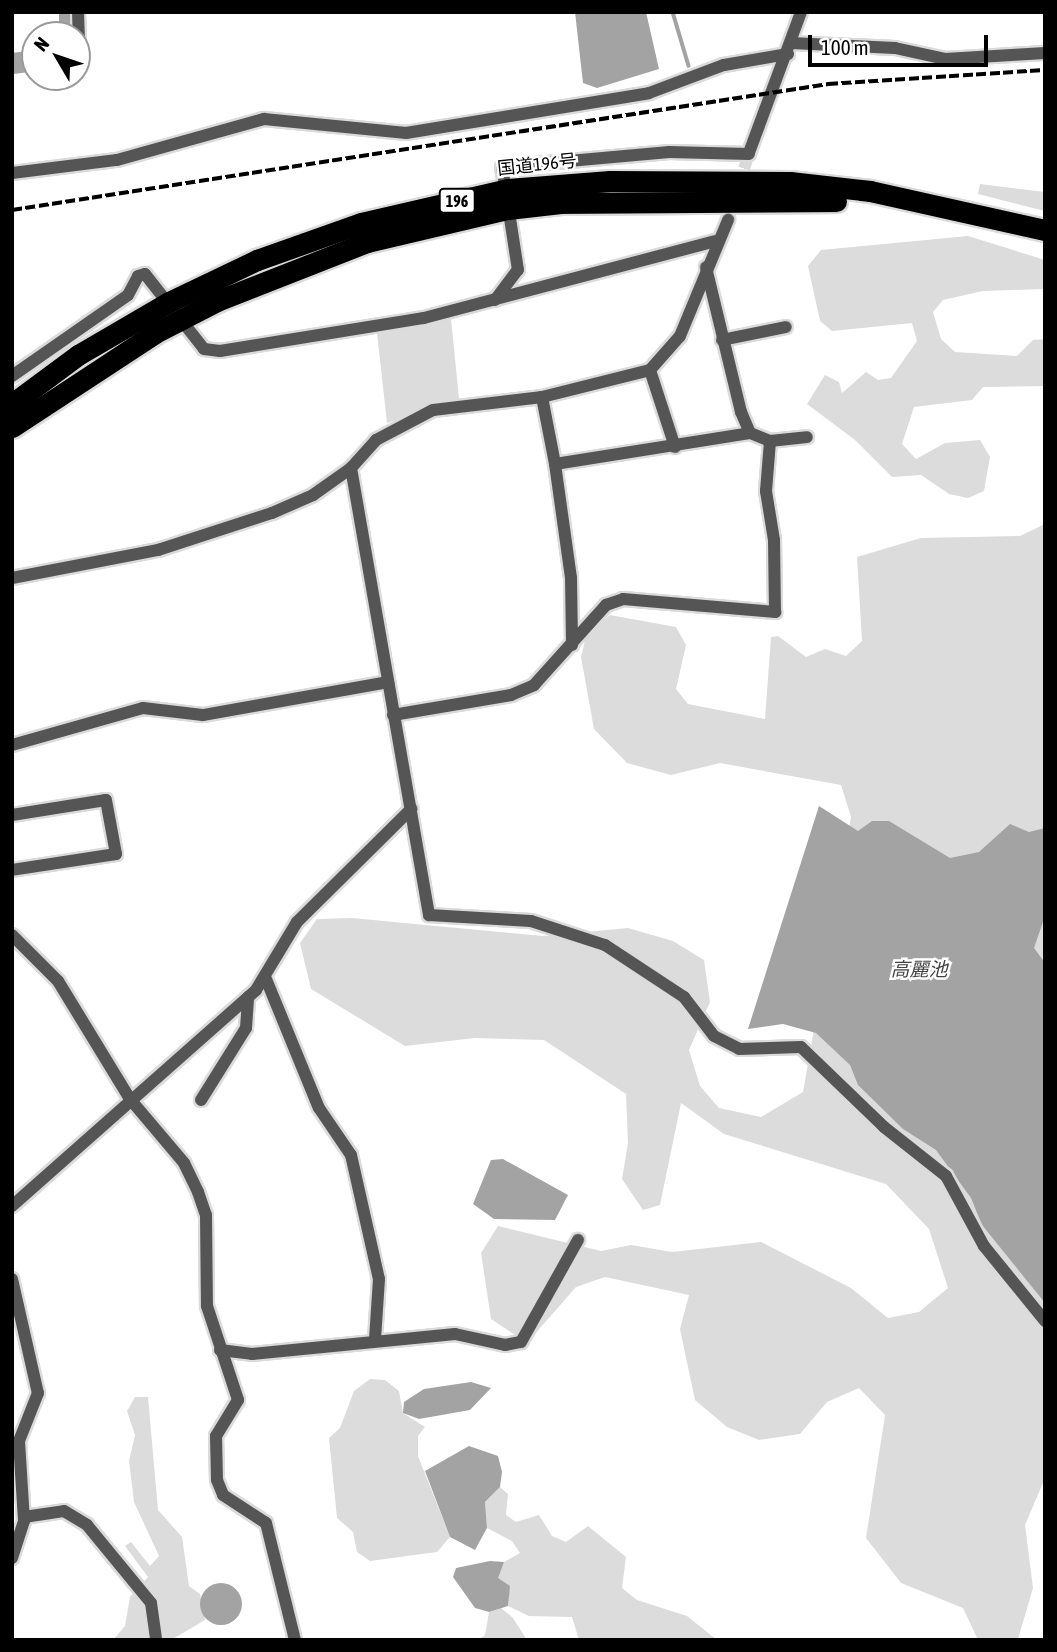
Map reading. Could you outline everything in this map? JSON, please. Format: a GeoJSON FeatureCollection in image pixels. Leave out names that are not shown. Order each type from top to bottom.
{"type":"FeatureCollection","features":[{"type":"Feature","properties":{"kind":"highway","name":"196"},"geometry":{"type":"LineString","coordinates":[[12,404],[78,355],[174,311],[318,259],[504,200],[817,199],[946,209],[1045,230]]}},
{"type":"Feature","properties":{"kind":"highway","name":"196"},"geometry":{"type":"LineString","coordinates":[[12,427],[174,311]]}},
{"type":"Feature","properties":{"kind":"street"},"geometry":{"type":"LineString","coordinates":[[495,300],[517,270],[504,200],[502,167],[669,152],[749,152],[790,49],[801,12]]}},
{"type":"Feature","properties":{"kind":"street"},"geometry":{"type":"LineString","coordinates":[[12,173],[117,160],[264,119],[406,133],[649,93],[724,65],[790,49],[895,48],[945,60],[1045,53]]}},
{"type":"Feature","properties":{"kind":"street"},"geometry":{"type":"LineString","coordinates":[[12,579],[158,550],[220,532],[313,495],[352,468],[376,440],[407,419],[445,408],[542,397],[650,370],[680,336],[715,241],[728,220]]}},
{"type":"Feature","properties":{"kind":"street"},"geometry":{"type":"LineString","coordinates":[[12,376],[128,295],[138,276],[153,278],[174,311],[204,349],[220,351],[375,327],[495,300],[715,241]]}},
{"type":"Feature","properties":{"kind":"street"},"geometry":{"type":"LineString","coordinates":[[706,267],[722,340],[750,433]]}},
{"type":"Feature","properties":{"kind":"street"},"geometry":{"type":"LineString","coordinates":[[722,340],[786,327]]}},
{"type":"Feature","properties":{"kind":"street"},"geometry":{"type":"LineString","coordinates":[[650,370],[675,447]]}},
{"type":"Feature","properties":{"kind":"street"},"geometry":{"type":"LineString","coordinates":[[542,397],[555,464],[571,578],[572,645]]}},
{"type":"Feature","properties":{"kind":"street"},"geometry":{"type":"LineString","coordinates":[[555,464],[750,433],[770,441],[807,437]]}},
{"type":"Feature","properties":{"kind":"street"},"geometry":{"type":"LineString","coordinates":[[393,715],[512,695],[534,685],[606,604],[623,599],[775,612],[774,540],[766,491],[770,441]]}},
{"type":"Feature","properties":{"kind":"street"},"geometry":{"type":"LineString","coordinates":[[352,468],[411,809],[423,906],[429,915],[531,921],[605,945],[684,997],[714,1036],[739,1049],[802,1047],[884,1127],[946,1176],[984,1246],[1045,1321]]}},
{"type":"Feature","properties":{"kind":"street"},"geometry":{"type":"LineString","coordinates":[[12,745],[143,708],[203,715],[388,682]]}},
{"type":"Feature","properties":{"kind":"street"},"geometry":{"type":"LineString","coordinates":[[12,815],[106,800],[116,854],[12,870]]}},
{"type":"Feature","properties":{"kind":"street"},"geometry":{"type":"LineString","coordinates":[[12,1206],[248,997],[266,979],[297,922],[411,809]]}},
{"type":"Feature","properties":{"kind":"street"},"geometry":{"type":"LineString","coordinates":[[12,934],[58,981],[130,1099],[184,1163],[198,1192],[206,1215],[207,1306],[238,1400],[216,1436],[217,1480],[230,1502],[266,1523],[295,1640]]}},
{"type":"Feature","properties":{"kind":"street"},"geometry":{"type":"LineString","coordinates":[[266,979],[319,1108],[351,1156],[379,1279],[375,1339]]}},
{"type":"Feature","properties":{"kind":"street"},"geometry":{"type":"LineString","coordinates":[[201,1100],[246,1028],[248,997]]}},
{"type":"Feature","properties":{"kind":"street"},"geometry":{"type":"LineString","coordinates":[[220,1350],[252,1354],[375,1339],[454,1334],[505,1345],[521,1342],[578,1240]]}},
{"type":"Feature","properties":{"kind":"street"},"geometry":{"type":"LineString","coordinates":[[12,1279],[38,1393],[19,1441],[24,1517],[12,1558]]}},
{"type":"Feature","properties":{"kind":"street"},"geometry":{"type":"LineString","coordinates":[[24,1517],[64,1511],[87,1525],[151,1603],[156,1640]]}},
{"type":"Feature","properties":{"kind":"shaded area"},"geometry":{"type":"Polygon","coordinates":[[[980,184],[1045,192],[1045,211],[978,194],[980,184]]]}},
{"type":"Feature","properties":{"kind":"shaded area"},"geometry":{"type":"Polygon","coordinates":[[[968,236],[1045,260],[1045,289],[983,291],[943,300],[933,312],[941,339],[955,352],[1017,356],[1033,340],[1045,339],[1045,386],[983,387],[972,400],[914,407],[902,444],[916,459],[945,443],[980,440],[990,457],[984,491],[968,498],[949,494],[921,475],[892,477],[855,440],[807,404],[825,375],[839,382],[842,393],[866,372],[878,380],[891,378],[917,341],[912,323],[832,331],[820,321],[808,266],[821,250],[968,236]]]}},
{"type":"Feature","properties":{"kind":"shaded area"},"geometry":{"type":"Polygon","coordinates":[[[451,318],[460,409],[427,410],[387,423],[377,333],[451,318]]]}},
{"type":"Feature","properties":{"kind":"shaded area"},"geometry":{"type":"Polygon","coordinates":[[[1045,524],[1045,1478],[1025,1525],[1033,1588],[1018,1639],[978,1640],[963,1608],[901,1583],[866,1538],[885,1415],[859,1388],[827,1402],[800,1434],[759,1440],[727,1427],[695,1400],[680,1329],[689,1295],[605,1277],[576,1287],[527,1343],[491,1319],[481,1253],[498,1226],[601,1251],[631,1245],[672,1252],[761,1242],[851,1288],[888,1318],[919,1312],[948,1288],[929,1229],[886,1184],[724,1134],[681,1103],[660,1205],[643,1210],[622,1179],[628,1143],[626,1094],[544,1040],[475,1038],[405,1046],[311,989],[300,943],[317,919],[352,918],[543,936],[628,928],[673,941],[704,960],[710,1002],[689,1050],[700,1086],[719,1108],[761,1117],[803,1092],[851,817],[841,785],[720,763],[671,775],[627,763],[594,729],[581,657],[586,636],[610,615],[676,627],[686,645],[676,689],[688,704],[765,719],[771,637],[778,636],[806,657],[825,649],[846,656],[862,641],[857,557],[921,538],[1020,536],[1045,524]]]}},
{"type":"Feature","properties":{"kind":"shaded area"},"geometry":{"type":"Polygon","coordinates":[[[370,1379],[385,1380],[399,1391],[403,1413],[425,1427],[418,1436],[418,1456],[450,1537],[437,1552],[370,1561],[357,1552],[353,1532],[337,1518],[329,1438],[340,1428],[354,1391],[370,1379]]]}},
{"type":"Feature","properties":{"kind":"shaded area"},"geometry":{"type":"Polygon","coordinates":[[[135,1397],[148,1397],[158,1510],[182,1537],[189,1586],[200,1594],[205,1620],[171,1640],[113,1640],[125,1626],[130,1597],[148,1577],[125,1546],[131,1542],[150,1566],[159,1556],[134,1502],[129,1461],[135,1435],[127,1411],[135,1397]]]}},
{"type":"Feature","properties":{"kind":"shaded area"},"geometry":{"type":"Polygon","coordinates":[[[500,1487],[508,1494],[506,1515],[516,1522],[539,1515],[552,1536],[566,1542],[588,1526],[626,1557],[622,1588],[637,1600],[687,1616],[717,1640],[579,1640],[572,1617],[529,1616],[508,1606],[509,1586],[497,1578],[504,1562],[520,1553],[512,1541],[487,1528],[485,1502],[500,1487]]]}},
{"type":"Feature","properties":{"kind":"shaded area"},"geometry":{"type":"Polygon","coordinates":[[[501,1608],[513,1618],[527,1640],[478,1640],[485,1635],[489,1612],[501,1608]]]}},
{"type":"Feature","properties":{"kind":"water"},"geometry":{"type":"Polygon","coordinates":[[[575,12],[646,12],[659,69],[597,88],[583,83],[575,12]]]}},
{"type":"Feature","properties":{"kind":"water","name":"高麗池"},"geometry":{"type":"Polygon","coordinates":[[[819,806],[858,831],[872,821],[889,821],[950,858],[979,852],[1010,824],[1029,832],[1045,828],[1045,916],[1034,948],[1045,963],[1045,1303],[982,1225],[971,1198],[936,1150],[903,1129],[858,1085],[850,1065],[816,1033],[783,1024],[748,1029],[819,806]]]}},
{"type":"Feature","properties":{"kind":"water"},"geometry":{"type":"Polygon","coordinates":[[[503,1159],[568,1195],[555,1220],[494,1219],[473,1204],[491,1160],[503,1159]]]}},
{"type":"Feature","properties":{"kind":"water"},"geometry":{"type":"Polygon","coordinates":[[[471,1382],[491,1388],[470,1410],[419,1419],[403,1413],[404,1402],[424,1389],[471,1382]]]}},
{"type":"Feature","properties":{"kind":"water"},"geometry":{"type":"Polygon","coordinates":[[[469,1446],[498,1456],[502,1472],[500,1487],[485,1502],[487,1528],[475,1550],[450,1537],[425,1471],[469,1446]]]}},
{"type":"Feature","properties":{"kind":"water"},"geometry":{"type":"Polygon","coordinates":[[[490,1561],[504,1562],[498,1578],[510,1586],[508,1606],[489,1612],[475,1608],[453,1577],[456,1568],[490,1561]]]}},
{"type":"Feature","properties":{"kind":"water"},"geometry":{"type":"Polygon","coordinates":[[[221,1583],[236,1589],[242,1604],[236,1619],[221,1625],[206,1619],[200,1604],[206,1589],[221,1583]]]}},
{"type":"Feature","properties":{"kind":"waterway"},"geometry":{"type":"LineString","coordinates":[[69,12],[69,21]]}},
{"type":"Feature","properties":{"kind":"waterway"},"geometry":{"type":"LineString","coordinates":[[673,12],[689,66]]}},
{"type":"Feature","properties":{"kind":"waterway"},"geometry":{"type":"LineString","coordinates":[[12,63],[21,62]]}},
{"type":"Feature","properties":{"kind":"tunnel"},"geometry":{"type":"LineString","coordinates":[[728,220],[750,150]]}},
{"type":"Feature","properties":{"kind":"railway"},"geometry":{"type":"LineString","coordinates":[[12,210],[828,84],[1045,70]]}}]}
